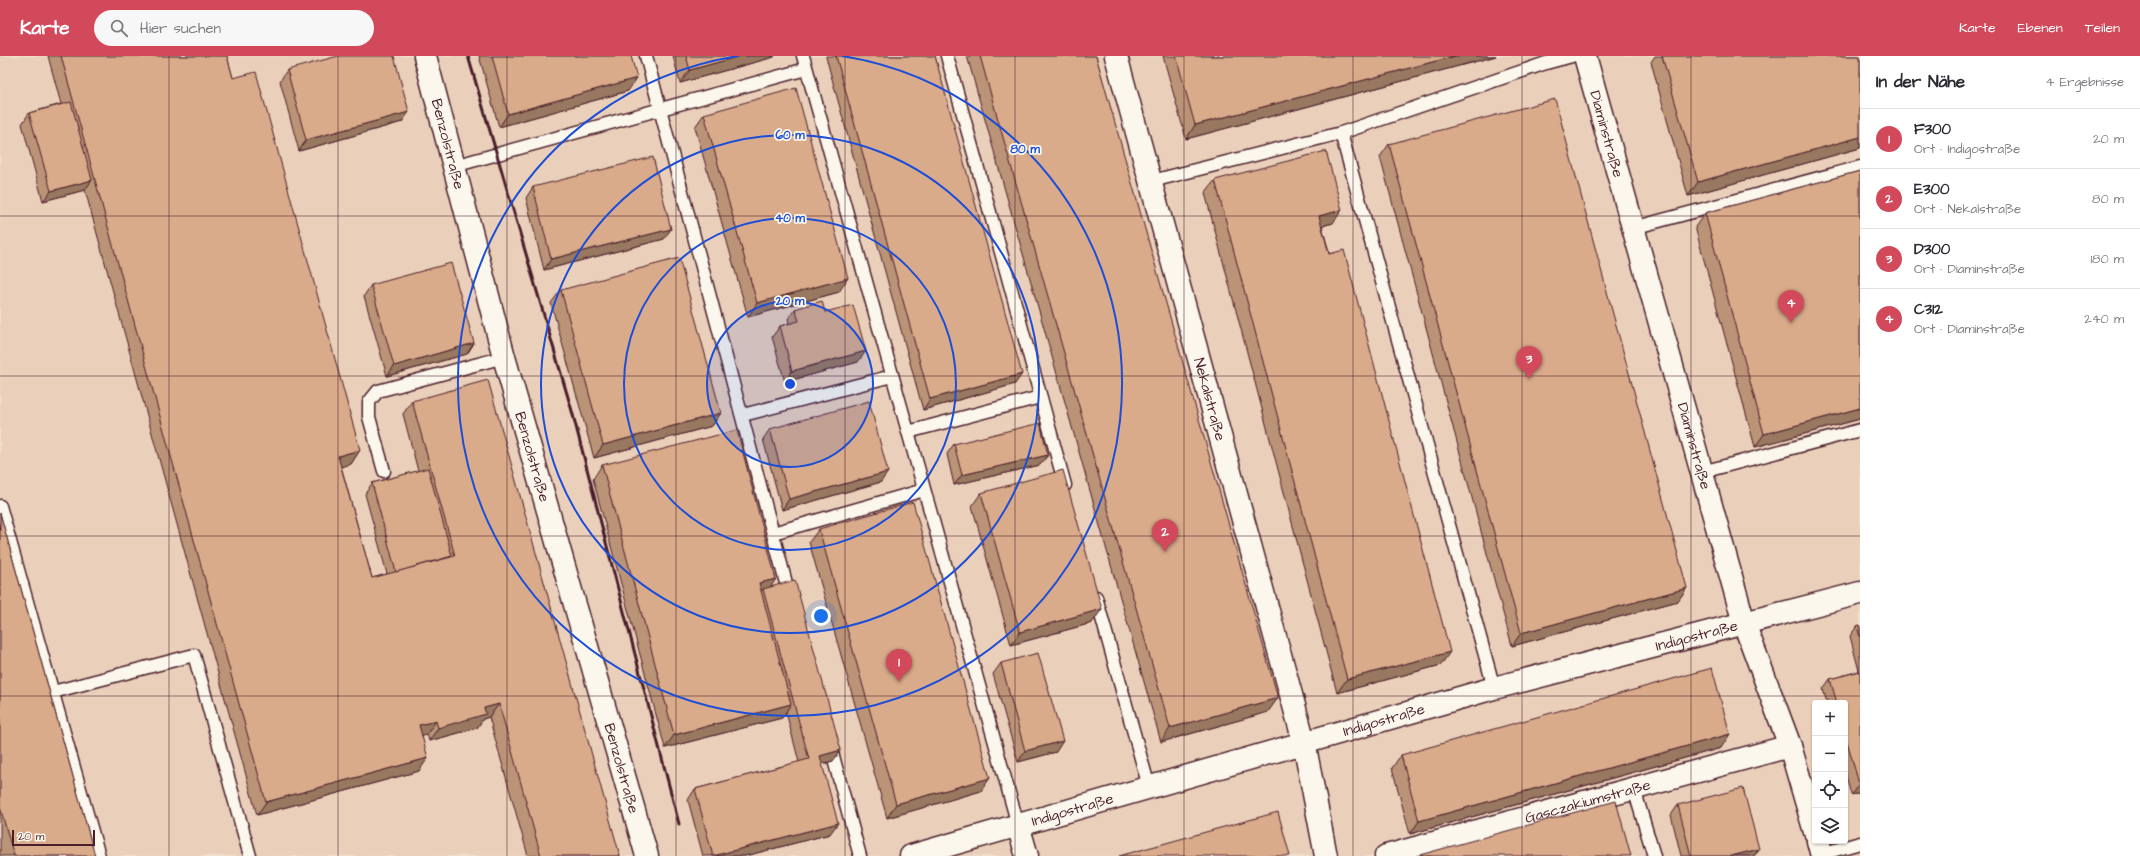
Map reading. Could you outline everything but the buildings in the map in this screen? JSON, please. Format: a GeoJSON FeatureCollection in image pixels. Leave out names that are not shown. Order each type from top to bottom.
{"type":"FeatureCollection","features":[{"type":"Feature","properties":{"kind":"street","name":"Benzolstraße"},"geometry":{"type":"LineString","coordinates":[[425,56],[504,357],[647,856]]}},
{"type":"Feature","properties":{"kind":"street","name":"Nekalstraße"},"geometry":{"type":"LineString","coordinates":[[1116,56],[1152,182],[1304,742],[1326,856]]}},
{"type":"Feature","properties":{"kind":"street","name":"Diaminstraße"},"geometry":{"type":"LineString","coordinates":[[1585,56],[1744,623],[1790,746],[1812,822]]}},
{"type":"Feature","properties":{"kind":"street","name":"Indigostraße"},"geometry":{"type":"LineString","coordinates":[[911,856],[1494,688],[1860,593]]}},
{"type":"Feature","properties":{"kind":"street","name":"Gasczakiumstraße"},"geometry":{"type":"LineString","coordinates":[[1386,856],[1634,790],[1790,746]]}},
{"type":"Feature","properties":{"kind":"street"},"geometry":{"type":"LineString","coordinates":[[1018,825],[1027,856]]}},
{"type":"Feature","properties":{"kind":"lane"},"geometry":{"type":"LineString","coordinates":[[646,56],[794,610]]}},
{"type":"Feature","properties":{"kind":"lane"},"geometry":{"type":"LineString","coordinates":[[803,56],[1018,825]]}},
{"type":"Feature","properties":{"kind":"lane"},"geometry":{"type":"LineString","coordinates":[[947,56],[1068,497]]}},
{"type":"Feature","properties":{"kind":"lane"},"geometry":{"type":"LineString","coordinates":[[1152,182],[1341,133],[1546,62],[1572,56]]}},
{"type":"Feature","properties":{"kind":"lane"},"geometry":{"type":"LineString","coordinates":[[454,166],[806,70]]}},
{"type":"Feature","properties":{"kind":"lane"},"geometry":{"type":"LineString","coordinates":[[1341,133],[1494,688]]}},
{"type":"Feature","properties":{"kind":"lane"},"geometry":{"type":"LineString","coordinates":[[1633,228],[1860,167]]}},
{"type":"Feature","properties":{"kind":"lane"},"geometry":{"type":"LineString","coordinates":[[384,471],[369,417],[369,402],[378,391],[504,357]]}},
{"type":"Feature","properties":{"kind":"lane"},"geometry":{"type":"LineString","coordinates":[[743,415],[892,376]]}},
{"type":"Feature","properties":{"kind":"lane"},"geometry":{"type":"LineString","coordinates":[[908,432],[1040,397]]}},
{"type":"Feature","properties":{"kind":"lane"},"geometry":{"type":"LineString","coordinates":[[1702,472],[1860,430]]}},
{"type":"Feature","properties":{"kind":"lane"},"geometry":{"type":"LineString","coordinates":[[773,533],[924,490]]}},
{"type":"Feature","properties":{"kind":"lane"},"geometry":{"type":"LineString","coordinates":[[0,506],[99,856]]}},
{"type":"Feature","properties":{"kind":"lane"},"geometry":{"type":"LineString","coordinates":[[1094,588],[1149,787]]}},
{"type":"Feature","properties":{"kind":"lane"},"geometry":{"type":"LineString","coordinates":[[53,692],[194,655],[250,856]]}},
{"type":"Feature","properties":{"kind":"lane"},"geometry":{"type":"LineString","coordinates":[[827,733],[860,856]]}},
{"type":"Feature","properties":{"kind":"lane"},"geometry":{"type":"LineString","coordinates":[[1634,790],[1654,856]]}},
{"type":"Feature","properties":{"kind":"lane"},"geometry":{"type":"LineString","coordinates":[[1820,850],[1860,843]]}},
{"type":"Feature","properties":{"kind":"shaded area"},"geometry":{"type":"Polygon","coordinates":[[[0,56],[1860,56],[1860,856],[0,856],[0,56]]]}},
{"type":"Feature","properties":{"kind":"railway"},"geometry":{"type":"LineString","coordinates":[[468,56],[572,411],[679,824]]}},
{"type":"Feature","properties":{"kind":"place","name":"C312"},"geometry":{"type":"Point","coordinates":[1791,323]}},
{"type":"Feature","properties":{"kind":"place","name":"D300"},"geometry":{"type":"Point","coordinates":[1529,379]}},
{"type":"Feature","properties":{"kind":"place","name":"E300"},"geometry":{"type":"Point","coordinates":[1165,552]}},
{"type":"Feature","properties":{"kind":"place","name":"F300"},"geometry":{"type":"Point","coordinates":[899,682]}}]}
